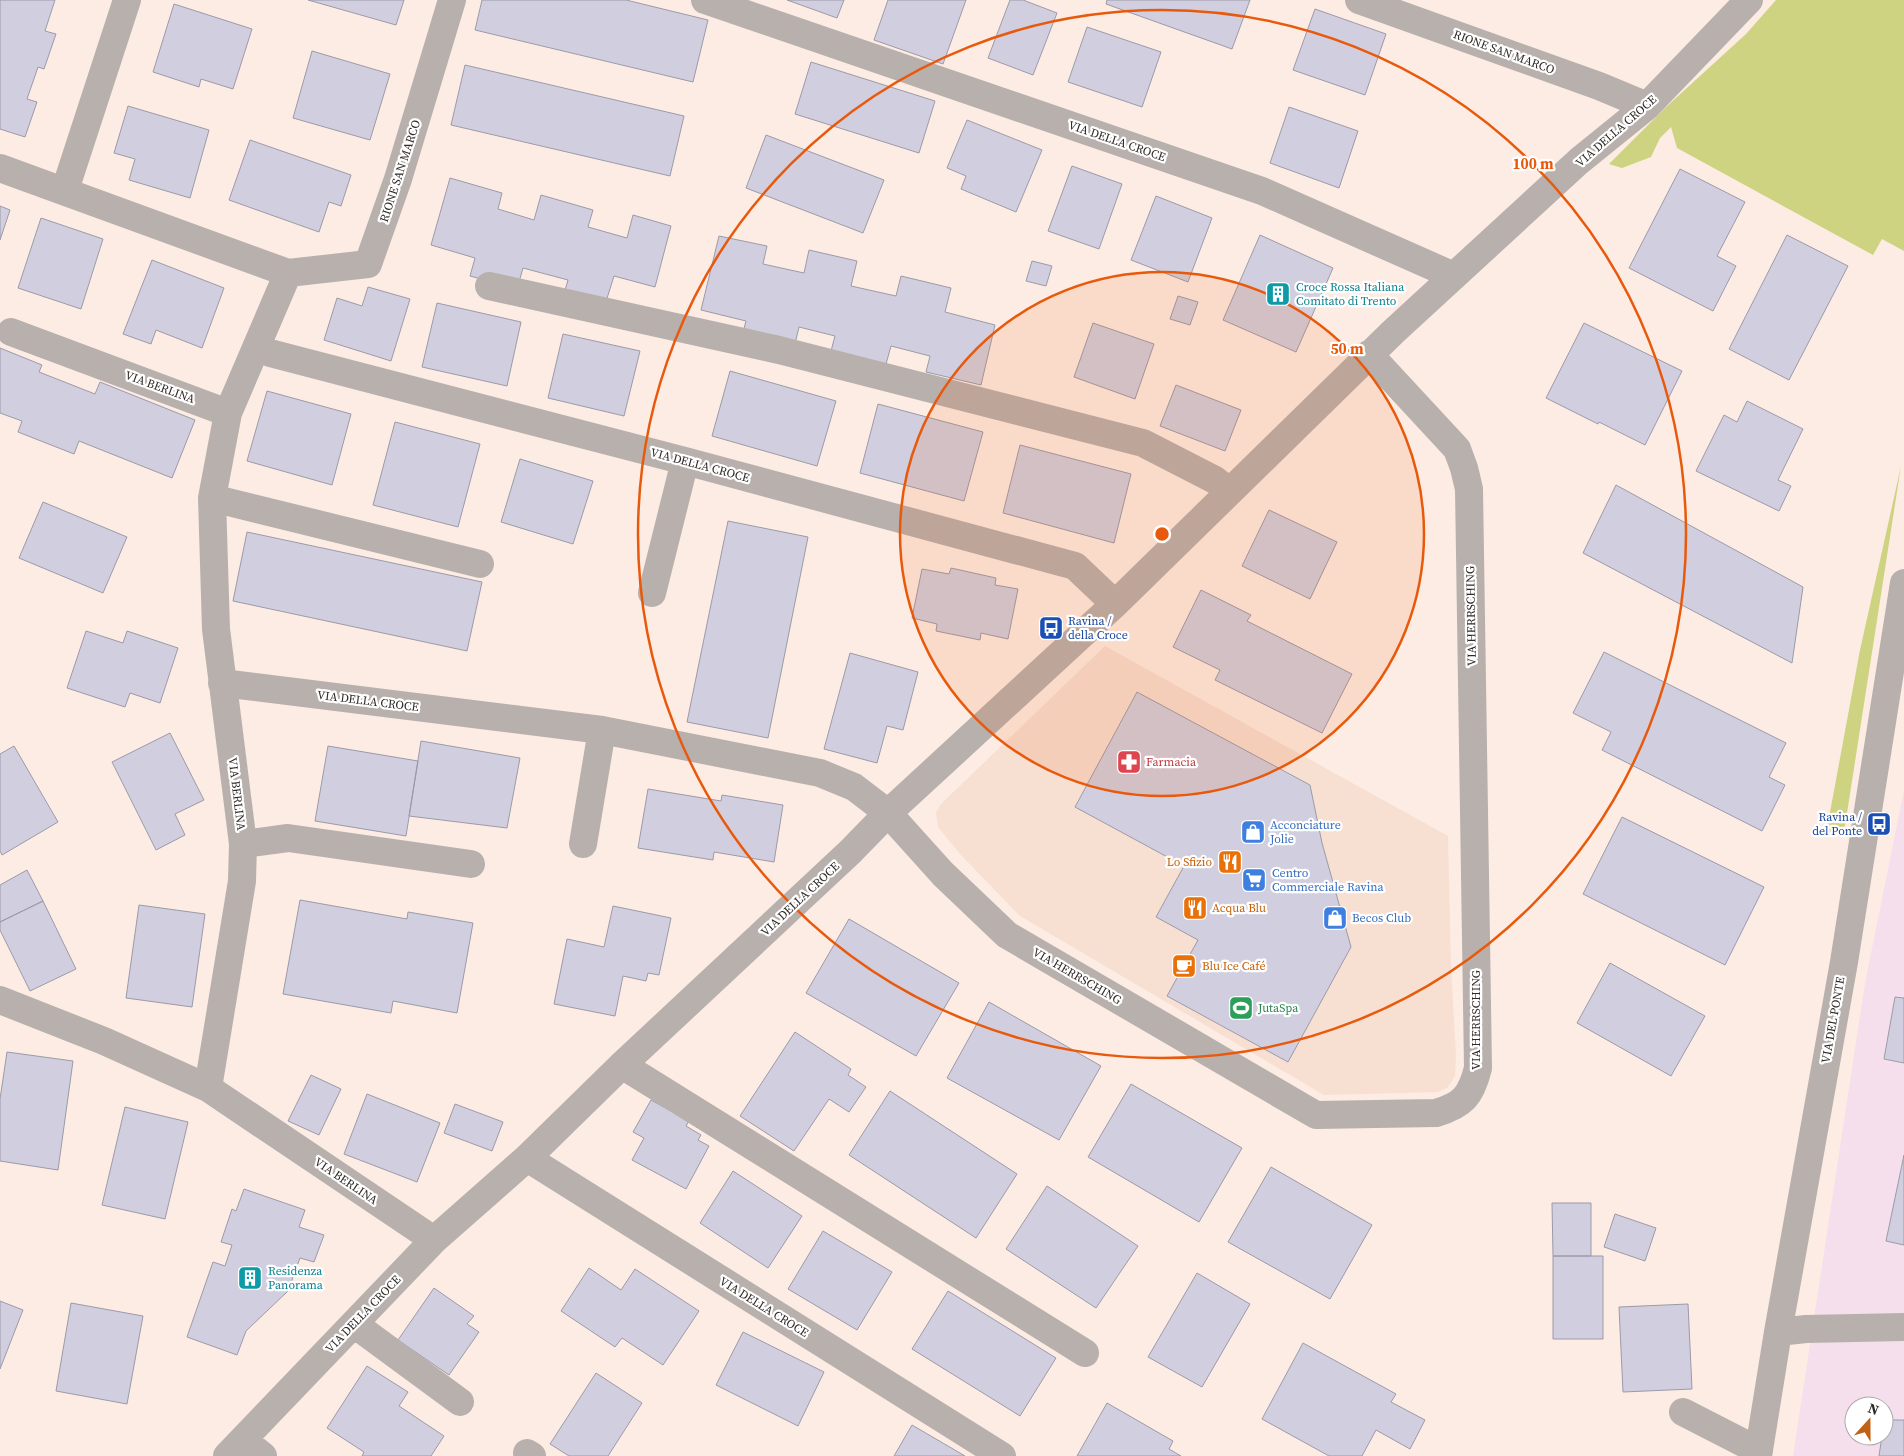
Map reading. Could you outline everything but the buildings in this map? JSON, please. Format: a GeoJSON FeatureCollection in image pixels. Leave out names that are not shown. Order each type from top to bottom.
{"type":"FeatureCollection","features":[{"type":"Feature","properties":{"kind":"street"},"geometry":{"type":"LineString","coordinates":[[65,190],[127,0]]}},
{"type":"Feature","properties":{"kind":"street","name":"RIONE SAN MARCO"},"geometry":{"type":"LineString","coordinates":[[0,168],[65,190],[288,273],[368,264],[398,179],[452,0]]}},
{"type":"Feature","properties":{"kind":"street","name":"VIA DELLA CROCE"},"geometry":{"type":"LineString","coordinates":[[704,0],[1262,191],[1454,276]]}},
{"type":"Feature","properties":{"kind":"street","name":"RIONE SAN MARCO"},"geometry":{"type":"LineString","coordinates":[[1359,0],[1599,86],[1647,106]]}},
{"type":"Feature","properties":{"kind":"street","name":"VIA DELLA CROCE"},"geometry":{"type":"LineString","coordinates":[[244,1451],[354,1324],[434,1240],[527,1158],[622,1065],[850,852],[888,813],[1115,604],[1369,354],[1579,161],[1647,106],[1750,0]]}},
{"type":"Feature","properties":{"kind":"street"},"geometry":{"type":"LineString","coordinates":[[228,412],[288,273]]}},
{"type":"Feature","properties":{"kind":"street"},"geometry":{"type":"LineString","coordinates":[[489,286],[779,350],[1143,443],[1215,480],[1229,491]]}},
{"type":"Feature","properties":{"kind":"street","name":"VIA BERLINA"},"geometry":{"type":"LineString","coordinates":[[10,332],[228,412],[212,498],[216,629],[243,844],[242,880],[208,1088]]}},
{"type":"Feature","properties":{"kind":"street","name":"VIA DELLA CROCE"},"geometry":{"type":"LineString","coordinates":[[270,354],[685,461],[1075,566],[1115,604]]}},
{"type":"Feature","properties":{"kind":"street","name":"VIA HERRSCHING"},"geometry":{"type":"LineString","coordinates":[[888,813],[944,874],[1007,935],[1316,1115],[1436,1112],[1453,1108],[1465,1099],[1474,1085],[1478,1068],[1469,488],[1457,449],[1369,354]]}},
{"type":"Feature","properties":{"kind":"street"},"geometry":{"type":"LineString","coordinates":[[652,593],[685,461]]}},
{"type":"Feature","properties":{"kind":"street"},"geometry":{"type":"LineString","coordinates":[[212,498],[480,564]]}},
{"type":"Feature","properties":{"kind":"street","name":"VIA DEL PONTE"},"geometry":{"type":"LineString","coordinates":[[1759,1453],[1778,1332],[1844,962],[1904,583]]}},
{"type":"Feature","properties":{"kind":"street","name":"VIA DELLA CROCE"},"geometry":{"type":"LineString","coordinates":[[222,683],[602,730],[820,773],[854,787],[888,813]]}},
{"type":"Feature","properties":{"kind":"street"},"geometry":{"type":"LineString","coordinates":[[583,844],[602,730]]}},
{"type":"Feature","properties":{"kind":"street"},"geometry":{"type":"LineString","coordinates":[[243,844],[288,838],[471,864]]}},
{"type":"Feature","properties":{"kind":"street","name":"VIA BERLINA"},"geometry":{"type":"LineString","coordinates":[[0,1000],[104,1041],[208,1088],[434,1240]]}},
{"type":"Feature","properties":{"kind":"street"},"geometry":{"type":"LineString","coordinates":[[622,1065],[1085,1353]]}},
{"type":"Feature","properties":{"kind":"street","name":"VIA DELLA CROCE"},"geometry":{"type":"LineString","coordinates":[[527,1158],[1002,1456]]}},
{"type":"Feature","properties":{"kind":"street"},"geometry":{"type":"LineString","coordinates":[[354,1324],[460,1402]]}},
{"type":"Feature","properties":{"kind":"street"},"geometry":{"type":"LineString","coordinates":[[1778,1332],[1806,1329],[1904,1327]]}},
{"type":"Feature","properties":{"kind":"street"},"geometry":{"type":"LineString","coordinates":[[1683,1412],[1759,1453]]}},
{"type":"Feature","properties":{"kind":"shaded area"},"geometry":{"type":"Polygon","coordinates":[[[1105,646],[1448,836],[1451,967],[1456,1056],[1455,1076],[1447,1088],[1437,1092],[1324,1095],[1020,916],[960,854],[938,827],[936,813],[940,805],[1105,646]]]}},
{"type":"Feature","properties":{"kind":"shaded area"},"geometry":{"type":"Polygon","coordinates":[[[1904,790],[1904,1456],[1793,1456],[1865,983],[1904,790]]]}},
{"type":"Feature","properties":{"kind":"green space"},"geometry":{"type":"Polygon","coordinates":[[[1776,0],[1904,0],[1904,251],[1882,239],[1873,255],[1677,148],[1671,127],[1660,138],[1651,157],[1622,168],[1609,164],[1666,107],[1746,34],[1776,0]]]}},
{"type":"Feature","properties":{"kind":"green space"},"geometry":{"type":"Polygon","coordinates":[[[1901,466],[1845,826],[1826,834],[1860,650],[1901,466]]]}},
{"type":"Feature","properties":{"kind":"place","name":"Croce Rossa Italiana Comitato di Trento"},"geometry":{"type":"Point","coordinates":[1278,294]}},
{"type":"Feature","properties":{"kind":"place","name":"Ravina / della Croce"},"geometry":{"type":"Point","coordinates":[1051,628]}},
{"type":"Feature","properties":{"kind":"place","name":"Farmacia"},"geometry":{"type":"Point","coordinates":[1129,762]}},
{"type":"Feature","properties":{"kind":"place","name":"Ravina / del Ponte"},"geometry":{"type":"Point","coordinates":[1879,824]}},
{"type":"Feature","properties":{"kind":"place","name":"Acconciature Jolie"},"geometry":{"type":"Point","coordinates":[1253,832]}},
{"type":"Feature","properties":{"kind":"place","name":"Lo Sfizio"},"geometry":{"type":"Point","coordinates":[1230,862]}},
{"type":"Feature","properties":{"kind":"place","name":"Centro Commerciale Ravina"},"geometry":{"type":"Point","coordinates":[1254,880]}},
{"type":"Feature","properties":{"kind":"place","name":"Acqua Blu"},"geometry":{"type":"Point","coordinates":[1195,908]}},
{"type":"Feature","properties":{"kind":"place","name":"Becos Club"},"geometry":{"type":"Point","coordinates":[1335,918]}},
{"type":"Feature","properties":{"kind":"place","name":"Blu Ice Café"},"geometry":{"type":"Point","coordinates":[1184,966]}},
{"type":"Feature","properties":{"kind":"place","name":"JutaSpa"},"geometry":{"type":"Point","coordinates":[1241,1008]}},
{"type":"Feature","properties":{"kind":"place","name":"Residenza Panorama"},"geometry":{"type":"Point","coordinates":[250,1278]}}]}
